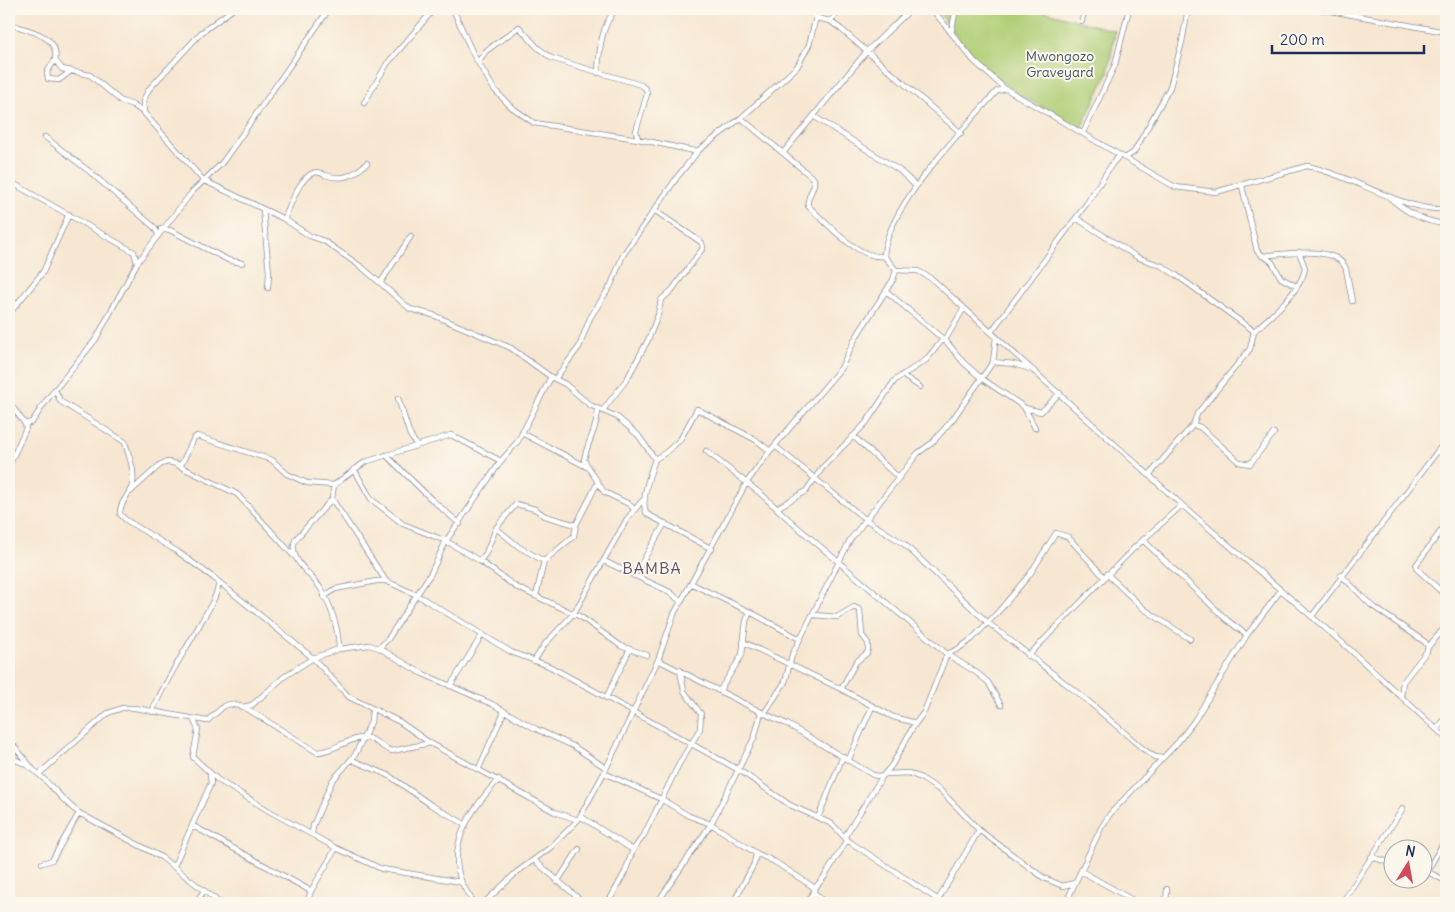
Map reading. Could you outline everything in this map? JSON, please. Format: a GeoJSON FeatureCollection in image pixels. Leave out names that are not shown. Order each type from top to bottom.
{"type":"FeatureCollection","features":[{"type":"Feature","properties":{"kind":"street"},"geometry":{"type":"LineString","coordinates":[[9,9],[11,25],[44,36],[54,44],[57,50],[55,60],[47,72],[48,79],[59,80],[71,71]]}},
{"type":"Feature","properties":{"kind":"street"},"geometry":{"type":"LineString","coordinates":[[144,113],[143,101],[149,89],[201,33],[233,9]]}},
{"type":"Feature","properties":{"kind":"street"},"geometry":{"type":"LineString","coordinates":[[25,424],[32,422],[55,389],[96,339],[137,262],[203,180],[215,170],[232,150],[328,9]]}},
{"type":"Feature","properties":{"kind":"street"},"geometry":{"type":"LineString","coordinates":[[364,103],[388,64],[434,9]]}},
{"type":"Feature","properties":{"kind":"street"},"geometry":{"type":"LineString","coordinates":[[453,9],[478,62],[501,98],[534,123],[698,150]]}},
{"type":"Feature","properties":{"kind":"street"},"geometry":{"type":"LineString","coordinates":[[598,73],[602,37],[610,16],[617,9]]}},
{"type":"Feature","properties":{"kind":"street"},"geometry":{"type":"LineString","coordinates":[[379,648],[388,639],[431,573],[446,541],[460,524],[501,461],[522,433],[553,378],[579,346],[590,318],[611,285],[623,255],[698,150],[741,118],[797,67],[808,45],[818,9]]}},
{"type":"Feature","properties":{"kind":"street"},"geometry":{"type":"LineString","coordinates":[[830,21],[842,9]]}},
{"type":"Feature","properties":{"kind":"street"},"geometry":{"type":"LineString","coordinates":[[783,153],[815,117],[867,51],[911,9]]}},
{"type":"Feature","properties":{"kind":"street"},"geometry":{"type":"LineString","coordinates":[[932,9],[974,61],[1004,88],[1175,186],[1216,192],[1307,166],[1320,168],[1386,195],[1426,208],[1446,209]]}},
{"type":"Feature","properties":{"kind":"street"},"geometry":{"type":"LineString","coordinates":[[951,33],[956,9]]}},
{"type":"Feature","properties":{"kind":"street"},"geometry":{"type":"LineString","coordinates":[[1082,21],[1084,9]]}},
{"type":"Feature","properties":{"kind":"street"},"geometry":{"type":"LineString","coordinates":[[1083,133],[1115,65],[1129,9]]}},
{"type":"Feature","properties":{"kind":"street"},"geometry":{"type":"LineString","coordinates":[[991,332],[1076,218],[1112,164],[1134,152],[1170,87],[1182,42],[1188,9]]}},
{"type":"Feature","properties":{"kind":"street"},"geometry":{"type":"LineString","coordinates":[[1320,9],[1446,32]]}},
{"type":"Feature","properties":{"kind":"street"},"geometry":{"type":"LineString","coordinates":[[817,18],[830,21],[960,133]]}},
{"type":"Feature","properties":{"kind":"street"},"geometry":{"type":"LineString","coordinates":[[478,62],[486,51],[519,26],[537,47],[551,58],[641,85],[646,89],[647,94],[636,131],[638,139]]}},
{"type":"Feature","properties":{"kind":"street"},"geometry":{"type":"LineString","coordinates":[[55,60],[62,69],[90,75],[121,101],[133,105],[144,113],[203,180],[284,219],[310,236],[324,241],[381,282],[391,294],[410,309],[433,315],[511,348],[553,378],[565,384],[581,399],[618,417],[638,435],[655,459]]}},
{"type":"Feature","properties":{"kind":"street"},"geometry":{"type":"LineString","coordinates":[[1004,88],[997,91],[916,186],[895,222],[884,249],[884,256],[896,270],[918,271],[926,274],[1035,370],[1182,505],[1312,616],[1446,738]]}},
{"type":"Feature","properties":{"kind":"street"},"geometry":{"type":"LineString","coordinates":[[815,117],[899,170],[916,186]]}},
{"type":"Feature","properties":{"kind":"street"},"geometry":{"type":"LineString","coordinates":[[741,118],[814,179],[815,183],[808,198],[808,206],[855,247],[866,254],[876,257],[884,256]]}},
{"type":"Feature","properties":{"kind":"street"},"geometry":{"type":"LineString","coordinates":[[45,137],[90,172],[154,227],[158,234]]}},
{"type":"Feature","properties":{"kind":"street"},"geometry":{"type":"LineString","coordinates":[[284,219],[304,180],[312,173],[316,172],[338,179],[350,176],[367,163]]}},
{"type":"Feature","properties":{"kind":"street"},"geometry":{"type":"LineString","coordinates":[[9,181],[134,252],[137,262]]}},
{"type":"Feature","properties":{"kind":"street"},"geometry":{"type":"LineString","coordinates":[[1242,186],[1257,251],[1272,262],[1281,278],[1296,286]]}},
{"type":"Feature","properties":{"kind":"street"},"geometry":{"type":"LineString","coordinates":[[1386,195],[1397,205],[1427,222],[1446,224]]}},
{"type":"Feature","properties":{"kind":"street"},"geometry":{"type":"LineString","coordinates":[[263,210],[270,273],[268,288]]}},
{"type":"Feature","properties":{"kind":"street"},"geometry":{"type":"LineString","coordinates":[[634,509],[629,504],[604,492],[597,484],[584,460],[601,409],[627,379],[648,340],[658,315],[661,300],[676,284],[703,248],[702,243],[654,210]]}},
{"type":"Feature","properties":{"kind":"street"},"geometry":{"type":"LineString","coordinates":[[9,314],[43,272],[69,214]]}},
{"type":"Feature","properties":{"kind":"street"},"geometry":{"type":"LineString","coordinates":[[1076,218],[1137,257],[1162,266],[1254,331]]}},
{"type":"Feature","properties":{"kind":"street"},"geometry":{"type":"LineString","coordinates":[[154,227],[170,230],[228,260],[242,263]]}},
{"type":"Feature","properties":{"kind":"street"},"geometry":{"type":"LineString","coordinates":[[381,282],[410,236]]}},
{"type":"Feature","properties":{"kind":"street"},"geometry":{"type":"LineString","coordinates":[[1262,256],[1299,252],[1319,253],[1344,264],[1352,300]]}},
{"type":"Feature","properties":{"kind":"street"},"geometry":{"type":"LineString","coordinates":[[1150,474],[1193,425],[1197,414],[1250,349],[1254,331],[1276,312],[1296,286],[1305,268],[1299,252]]}},
{"type":"Feature","properties":{"kind":"street"},"geometry":{"type":"LineString","coordinates":[[484,903],[551,847],[579,818],[605,771],[658,660],[681,602],[712,549],[747,482],[770,451],[841,368],[856,337],[886,291],[896,270]]}},
{"type":"Feature","properties":{"kind":"street"},"geometry":{"type":"LineString","coordinates":[[886,291],[944,339],[964,364],[1024,407],[1041,412],[1060,393]]}},
{"type":"Feature","properties":{"kind":"street"},"geometry":{"type":"LineString","coordinates":[[777,508],[806,491],[815,477],[866,423],[888,388],[902,375],[926,360],[944,339],[964,308]]}},
{"type":"Feature","properties":{"kind":"street"},"geometry":{"type":"LineString","coordinates":[[657,903],[711,824],[756,736],[763,712],[785,682],[792,655],[814,615],[850,540],[918,454],[932,443],[952,420],[993,362],[996,337]]}},
{"type":"Feature","properties":{"kind":"street"},"geometry":{"type":"LineString","coordinates":[[993,362],[1014,364],[1035,370]]}},
{"type":"Feature","properties":{"kind":"street"},"geometry":{"type":"LineString","coordinates":[[902,375],[920,387]]}},
{"type":"Feature","properties":{"kind":"street"},"geometry":{"type":"LineString","coordinates":[[55,389],[60,401],[125,442],[133,479],[129,493]]}},
{"type":"Feature","properties":{"kind":"street"},"geometry":{"type":"LineString","coordinates":[[398,398],[410,434],[416,444]]}},
{"type":"Feature","properties":{"kind":"street"},"geometry":{"type":"LineString","coordinates":[[9,402],[26,428],[9,466]]}},
{"type":"Feature","properties":{"kind":"street"},"geometry":{"type":"LineString","coordinates":[[1024,407],[1035,428]]}},
{"type":"Feature","properties":{"kind":"street"},"geometry":{"type":"LineString","coordinates":[[534,661],[545,644],[574,613],[634,509],[642,502],[655,459],[680,440],[697,408],[756,440],[770,451]]}},
{"type":"Feature","properties":{"kind":"street"},"geometry":{"type":"LineString","coordinates":[[1193,425],[1200,427],[1239,462],[1245,464],[1250,464],[1274,433]]}},
{"type":"Feature","properties":{"kind":"street"},"geometry":{"type":"LineString","coordinates":[[522,433],[589,468]]}},
{"type":"Feature","properties":{"kind":"street"},"geometry":{"type":"LineString","coordinates":[[179,466],[185,461],[194,438],[200,435],[272,460],[288,474],[307,483],[334,485],[365,462],[416,444],[450,435],[501,461]]}},
{"type":"Feature","properties":{"kind":"street"},"geometry":{"type":"LineString","coordinates":[[854,436],[899,478]]}},
{"type":"Feature","properties":{"kind":"street"},"geometry":{"type":"LineString","coordinates":[[1312,616],[1446,440]]}},
{"type":"Feature","properties":{"kind":"street"},"geometry":{"type":"LineString","coordinates":[[775,446],[865,519],[904,544],[987,622],[1028,656],[1088,701],[1155,757],[1158,763]]}},
{"type":"Feature","properties":{"kind":"street"},"geometry":{"type":"LineString","coordinates":[[706,452],[747,482],[947,654],[988,682],[1002,705]]}},
{"type":"Feature","properties":{"kind":"street"},"geometry":{"type":"LineString","coordinates":[[386,455],[460,524]]}},
{"type":"Feature","properties":{"kind":"street"},"geometry":{"type":"LineString","coordinates":[[339,649],[336,628],[321,589],[238,494],[168,462],[161,464],[129,493],[119,507],[120,514],[178,552],[219,582],[313,658],[340,690],[372,710],[400,722],[430,743],[499,779],[554,812],[579,818],[632,850]]}},
{"type":"Feature","properties":{"kind":"street"},"geometry":{"type":"LineString","coordinates":[[354,469],[371,499],[410,529],[446,541],[480,561],[516,587],[574,613],[621,646],[647,655]]}},
{"type":"Feature","properties":{"kind":"street"},"geometry":{"type":"LineString","coordinates":[[536,596],[544,561],[574,536],[576,525],[597,484]]}},
{"type":"Feature","properties":{"kind":"street"},"geometry":{"type":"LineString","coordinates":[[294,556],[292,548],[295,540],[332,499],[334,485]]}},
{"type":"Feature","properties":{"kind":"street"},"geometry":{"type":"LineString","coordinates":[[332,499],[386,581]]}},
{"type":"Feature","properties":{"kind":"street"},"geometry":{"type":"LineString","coordinates":[[642,502],[647,514],[712,549]]}},
{"type":"Feature","properties":{"kind":"street"},"geometry":{"type":"LineString","coordinates":[[480,561],[496,528],[516,504],[531,507],[545,516],[576,525]]}},
{"type":"Feature","properties":{"kind":"street"},"geometry":{"type":"LineString","coordinates":[[1028,656],[1134,548],[1182,505]]}},
{"type":"Feature","properties":{"kind":"street"},"geometry":{"type":"LineString","coordinates":[[634,576],[665,523]]}},
{"type":"Feature","properties":{"kind":"street"},"geometry":{"type":"LineString","coordinates":[[1446,524],[1416,565],[1417,569],[1446,596]]}},
{"type":"Feature","properties":{"kind":"street"},"geometry":{"type":"LineString","coordinates":[[496,528],[520,547],[544,561]]}},
{"type":"Feature","properties":{"kind":"street"},"geometry":{"type":"LineString","coordinates":[[808,903],[924,712],[947,654],[958,649],[987,622],[1030,574],[1056,533],[1068,537],[1106,576],[1144,609],[1190,639]]}},
{"type":"Feature","properties":{"kind":"street"},"geometry":{"type":"LineString","coordinates":[[1144,541],[1227,620],[1247,635]]}},
{"type":"Feature","properties":{"kind":"street"},"geometry":{"type":"LineString","coordinates":[[604,561],[670,592],[681,602]]}},
{"type":"Feature","properties":{"kind":"street"},"geometry":{"type":"LineString","coordinates":[[1341,576],[1371,605],[1420,636],[1428,647]]}},
{"type":"Feature","properties":{"kind":"street"},"geometry":{"type":"LineString","coordinates":[[324,597],[335,589],[377,580],[386,581],[417,595],[517,655],[549,666],[689,745],[739,770],[790,805],[832,824],[846,838],[940,902],[979,830]]}},
{"type":"Feature","properties":{"kind":"street"},"geometry":{"type":"LineString","coordinates":[[152,712],[161,690],[186,651],[217,593],[219,582]]}},
{"type":"Feature","properties":{"kind":"street"},"geometry":{"type":"LineString","coordinates":[[692,584],[750,612],[790,636],[798,638],[804,634]]}},
{"type":"Feature","properties":{"kind":"street"},"geometry":{"type":"LineString","coordinates":[[1066,903],[1100,828],[1110,814],[1178,742],[1210,698],[1247,635],[1281,590]]}},
{"type":"Feature","properties":{"kind":"street"},"geometry":{"type":"LineString","coordinates":[[814,615],[837,618],[854,607],[860,610],[862,635],[868,643],[868,649],[867,653],[856,662],[841,689]]}},
{"type":"Feature","properties":{"kind":"street"},"geometry":{"type":"LineString","coordinates":[[720,690],[742,655],[750,612]]}},
{"type":"Feature","properties":{"kind":"street"},"geometry":{"type":"LineString","coordinates":[[1401,696],[1402,686],[1428,647],[1446,626]]}},
{"type":"Feature","properties":{"kind":"street"},"geometry":{"type":"LineString","coordinates":[[450,686],[482,635]]}},
{"type":"Feature","properties":{"kind":"street"},"geometry":{"type":"LineString","coordinates":[[743,642],[841,689],[893,717],[916,723]]}},
{"type":"Feature","properties":{"kind":"street"},"geometry":{"type":"LineString","coordinates":[[243,707],[252,706],[285,676],[313,658],[339,649],[369,645],[379,648],[421,673],[579,749],[605,771],[661,799],[689,816],[711,824],[756,853],[775,862],[815,890],[825,903]]}},
{"type":"Feature","properties":{"kind":"street"},"geometry":{"type":"LineString","coordinates":[[606,698],[630,649]]}},
{"type":"Feature","properties":{"kind":"street"},"geometry":{"type":"LineString","coordinates":[[658,660],[763,712],[844,756],[873,775],[884,776],[909,773],[921,778],[941,791],[979,830],[1044,878],[1063,886],[1075,884]]}},
{"type":"Feature","properties":{"kind":"street"},"geometry":{"type":"LineString","coordinates":[[608,903],[625,872],[632,850],[644,835],[689,745],[700,728],[701,714],[684,691],[680,670]]}},
{"type":"Feature","properties":{"kind":"street"},"geometry":{"type":"LineString","coordinates":[[1391,688],[1402,686]]}},
{"type":"Feature","properties":{"kind":"street"},"geometry":{"type":"LineString","coordinates":[[39,774],[108,713],[122,708],[207,722],[224,706],[230,704],[243,707],[317,752],[326,752],[364,738],[372,739],[392,751],[430,743]]}},
{"type":"Feature","properties":{"kind":"street"},"geometry":{"type":"LineString","coordinates":[[849,759],[872,707]]}},
{"type":"Feature","properties":{"kind":"street"},"geometry":{"type":"LineString","coordinates":[[312,834],[313,826],[332,781],[352,760],[372,720],[372,710]]}},
{"type":"Feature","properties":{"kind":"street"},"geometry":{"type":"LineString","coordinates":[[478,768],[504,712]]}},
{"type":"Feature","properties":{"kind":"street"},"geometry":{"type":"LineString","coordinates":[[1437,729],[1446,718]]}},
{"type":"Feature","properties":{"kind":"street"},"geometry":{"type":"LineString","coordinates":[[194,721],[198,729],[193,757],[210,774],[271,812],[336,848],[382,869],[461,882]]}},
{"type":"Feature","properties":{"kind":"street"},"geometry":{"type":"LineString","coordinates":[[9,740],[33,770]]}},
{"type":"Feature","properties":{"kind":"street"},"geometry":{"type":"LineString","coordinates":[[818,818],[844,756]]}},
{"type":"Feature","properties":{"kind":"street"},"geometry":{"type":"LineString","coordinates":[[1155,757],[1163,758]]}},
{"type":"Feature","properties":{"kind":"street"},"geometry":{"type":"LineString","coordinates":[[9,758],[39,774],[68,806],[174,866],[220,903]]}},
{"type":"Feature","properties":{"kind":"street"},"geometry":{"type":"LineString","coordinates":[[352,760],[388,775],[431,805],[465,824]]}},
{"type":"Feature","properties":{"kind":"street"},"geometry":{"type":"LineString","coordinates":[[174,866],[211,783],[210,774]]}},
{"type":"Feature","properties":{"kind":"street"},"geometry":{"type":"LineString","coordinates":[[474,903],[461,882],[457,864],[460,840],[465,824],[474,808],[499,779]]}},
{"type":"Feature","properties":{"kind":"street"},"geometry":{"type":"LineString","coordinates":[[1349,903],[1343,902],[1403,808]]}},
{"type":"Feature","properties":{"kind":"street"},"geometry":{"type":"LineString","coordinates":[[42,863],[52,860],[79,813]]}},
{"type":"Feature","properties":{"kind":"street"},"geometry":{"type":"LineString","coordinates":[[192,828],[195,827],[278,870],[311,891]]}},
{"type":"Feature","properties":{"kind":"street"},"geometry":{"type":"LineString","coordinates":[[1432,858],[1446,838]]}},
{"type":"Feature","properties":{"kind":"street"},"geometry":{"type":"LineString","coordinates":[[307,903],[311,891],[336,848]]}},
{"type":"Feature","properties":{"kind":"street"},"geometry":{"type":"LineString","coordinates":[[557,882],[579,849]]}},
{"type":"Feature","properties":{"kind":"street"},"geometry":{"type":"LineString","coordinates":[[733,903],[754,864],[756,853]]}},
{"type":"Feature","properties":{"kind":"street"},"geometry":{"type":"LineString","coordinates":[[1371,857],[1382,860]]}},
{"type":"Feature","properties":{"kind":"street"},"geometry":{"type":"LineString","coordinates":[[534,860],[557,882],[584,903]]}},
{"type":"Feature","properties":{"kind":"street"},"geometry":{"type":"LineString","coordinates":[[1081,870],[1138,903]]}},
{"type":"Feature","properties":{"kind":"street"},"geometry":{"type":"LineString","coordinates":[[1432,874],[1446,882]]}},
{"type":"Feature","properties":{"kind":"street"},"geometry":{"type":"LineString","coordinates":[[1166,903],[1167,889]]}},
{"type":"Feature","properties":{"kind":"street"},"geometry":{"type":"LineString","coordinates":[[195,903],[204,891]]}},
{"type":"Feature","properties":{"kind":"green space","name":"Mwongozo Graveyard"},"geometry":{"type":"Polygon","coordinates":[[[937,9],[1036,9],[1115,31],[1108,73],[1081,128],[1075,127],[1027,99],[992,75],[969,53],[937,9]]]}},
{"type":"Feature","properties":{"kind":"district","name":"BAMBA"},"geometry":{"type":"Point","coordinates":[652,568]}}]}
